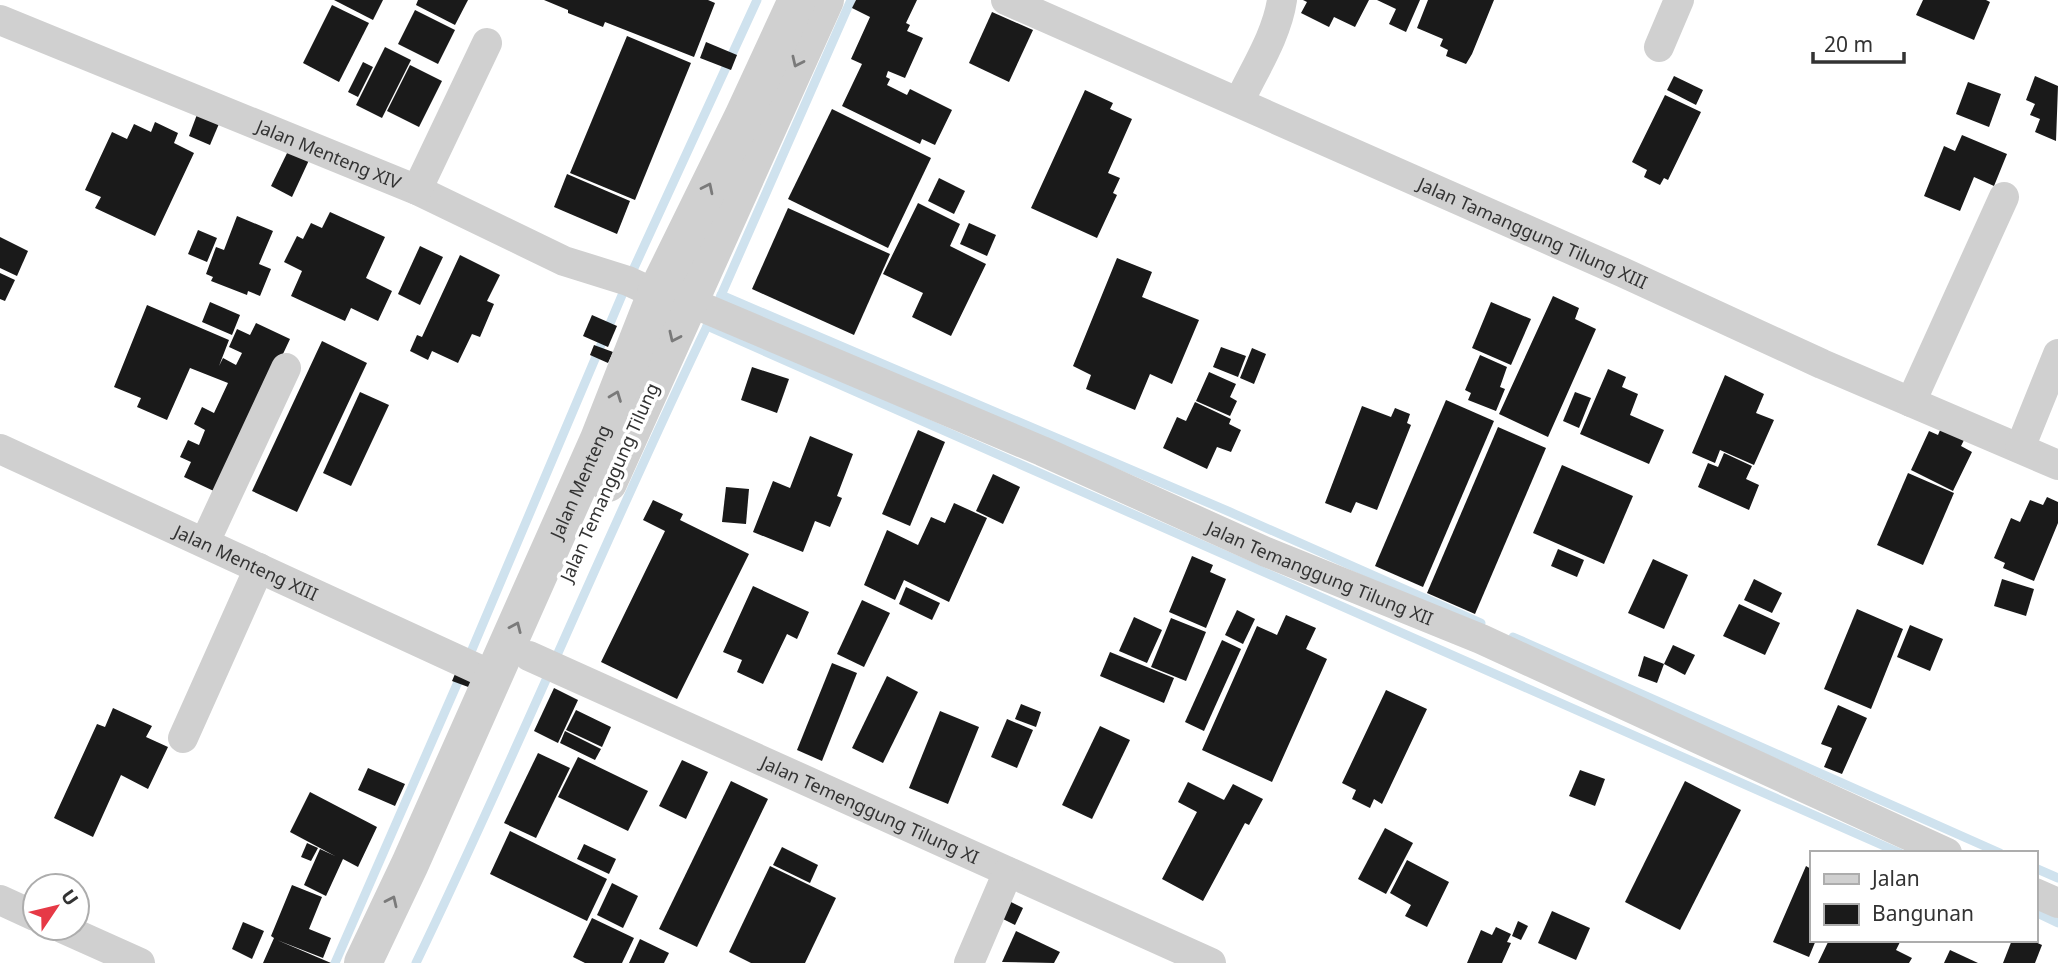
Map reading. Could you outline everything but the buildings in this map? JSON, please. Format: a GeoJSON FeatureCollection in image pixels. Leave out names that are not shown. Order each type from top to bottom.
{"type":"FeatureCollection","features":[{"type":"Feature","properties":{"kind":"street","name":"Jalan Menteng"},"geometry":{"type":"LineString","coordinates":[[363,963],[599,439],[673,298],[743,117],[797,0]]}},
{"type":"Feature","properties":{"kind":"street","name":"Jalan Temanggung Tilung"},"geometry":{"type":"LineString","coordinates":[[392,963],[529,656],[673,298],[825,0]]}},
{"type":"Feature","properties":{"kind":"street","name":"Jalan Tamanggung Tilung XIII"},"geometry":{"type":"LineString","coordinates":[[1006,0],[1622,272],[1822,364],[2058,465]]}},
{"type":"Feature","properties":{"kind":"street"},"geometry":{"type":"LineString","coordinates":[[1239,102],[1269,38],[1282,0]]}},
{"type":"Feature","properties":{"kind":"street"},"geometry":{"type":"LineString","coordinates":[[1659,47],[1679,0]]}},
{"type":"Feature","properties":{"kind":"street","name":"Jalan Menteng XIV"},"geometry":{"type":"LineString","coordinates":[[0,20],[418,190],[564,261],[673,298]]}},
{"type":"Feature","properties":{"kind":"street"},"geometry":{"type":"LineString","coordinates":[[418,190],[487,43]]}},
{"type":"Feature","properties":{"kind":"street"},"geometry":{"type":"LineString","coordinates":[[1910,402],[2004,197]]}},
{"type":"Feature","properties":{"kind":"street","name":"Jalan Temanggung Tilung XII"},"geometry":{"type":"LineString","coordinates":[[673,298],[1042,451],[1266,552],[1481,639],[1943,851]]}},
{"type":"Feature","properties":{"kind":"street"},"geometry":{"type":"LineString","coordinates":[[2020,448],[2058,354]]}},
{"type":"Feature","properties":{"kind":"street"},"geometry":{"type":"LineString","coordinates":[[205,542],[286,368]]}},
{"type":"Feature","properties":{"kind":"street","name":"Jalan Menteng XIII"},"geometry":{"type":"LineString","coordinates":[[0,449],[494,676]]}},
{"type":"Feature","properties":{"kind":"street"},"geometry":{"type":"LineString","coordinates":[[183,738],[259,568]]}},
{"type":"Feature","properties":{"kind":"street","name":"Jalan Temenggung Tilung XI"},"geometry":{"type":"LineString","coordinates":[[529,656],[1211,963]]}},
{"type":"Feature","properties":{"kind":"street"},"geometry":{"type":"LineString","coordinates":[[969,963],[1008,872]]}},
{"type":"Feature","properties":{"kind":"street"},"geometry":{"type":"LineString","coordinates":[[2037,894],[2058,903]]}},
{"type":"Feature","properties":{"kind":"street"},"geometry":{"type":"LineString","coordinates":[[0,900],[21,910]]}},
{"type":"Feature","properties":{"kind":"street"},"geometry":{"type":"LineString","coordinates":[[91,941],[140,963]]}},
{"type":"Feature","properties":{"kind":"waterway"},"geometry":{"type":"LineString","coordinates":[[468,659],[628,281],[757,0]]}},
{"type":"Feature","properties":{"kind":"waterway"},"geometry":{"type":"LineString","coordinates":[[719,300],[851,0]]}},
{"type":"Feature","properties":{"kind":"waterway"},"geometry":{"type":"LineString","coordinates":[[721,295],[1230,512],[1481,623]]}},
{"type":"Feature","properties":{"kind":"waterway"},"geometry":{"type":"LineString","coordinates":[[416,963],[709,322]]}},
{"type":"Feature","properties":{"kind":"waterway"},"geometry":{"type":"LineString","coordinates":[[707,326],[1895,851]]}},
{"type":"Feature","properties":{"kind":"waterway"},"geometry":{"type":"LineString","coordinates":[[1513,637],[1995,851]]}},
{"type":"Feature","properties":{"kind":"waterway"},"geometry":{"type":"LineString","coordinates":[[335,963],[461,675]]}},
{"type":"Feature","properties":{"kind":"waterway"},"geometry":{"type":"LineString","coordinates":[[2037,869],[2058,878]]}},
{"type":"Feature","properties":{"kind":"waterway"},"geometry":{"type":"LineString","coordinates":[[2037,913],[2058,923]]}}]}
